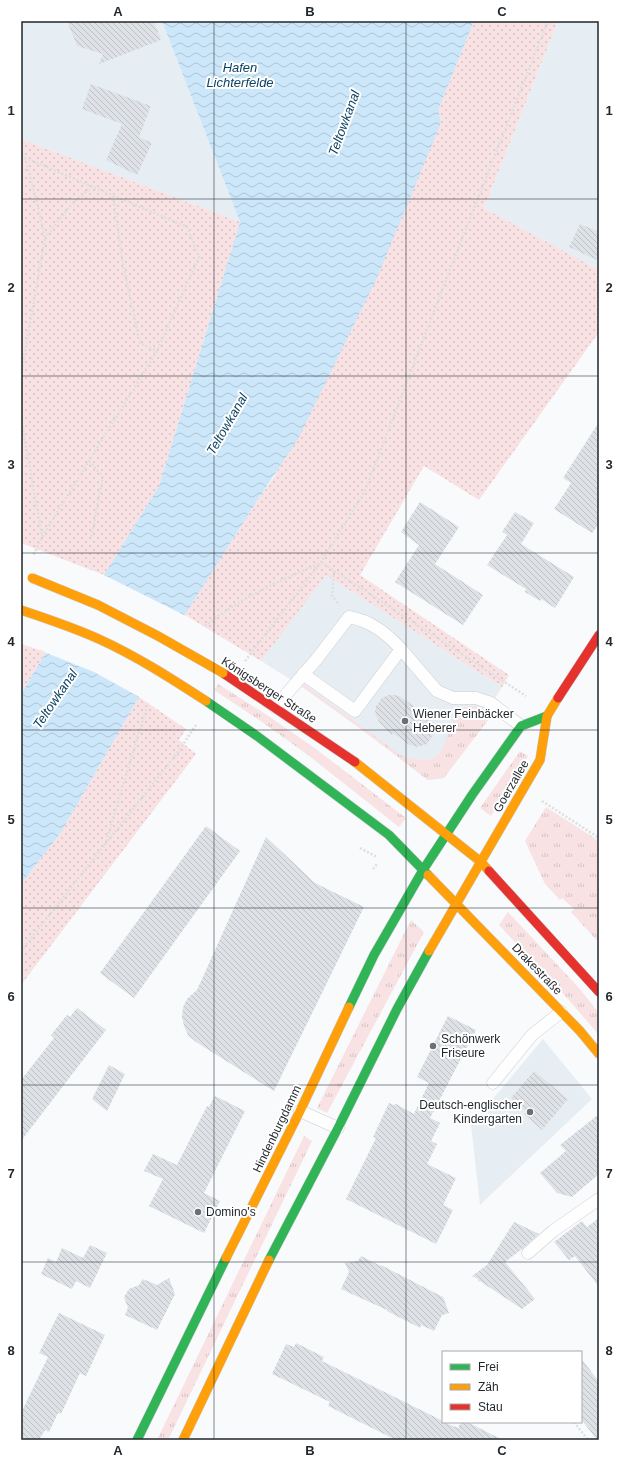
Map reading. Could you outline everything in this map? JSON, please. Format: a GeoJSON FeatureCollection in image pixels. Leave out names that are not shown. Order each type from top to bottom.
{"type":"FeatureCollection","features":[{"type":"Feature","properties":{"kind":"main road","name":"Königsberger Straße"},"geometry":{"type":"LineString","coordinates":[[21,575],[32,578],[98,606],[158,636],[223,673],[354,760],[481,862]]}},
{"type":"Feature","properties":{"kind":"main road"},"geometry":{"type":"LineString","coordinates":[[21,610],[58,622],[101,640],[155,669],[206,701],[257,736],[383,831],[456,903]]}},
{"type":"Feature","properties":{"kind":"main road","name":"Goerzallee"},"geometry":{"type":"LineString","coordinates":[[481,862],[540,760],[547,716],[599,635]]}},
{"type":"Feature","properties":{"kind":"main road"},"geometry":{"type":"LineString","coordinates":[[522,726],[547,716]]}},
{"type":"Feature","properties":{"kind":"main road","name":"Goerzallee"},"geometry":{"type":"LineString","coordinates":[[447,834],[472,795],[522,726]]}},
{"type":"Feature","properties":{"kind":"main road","name":"Hindenburgdamm"},"geometry":{"type":"LineString","coordinates":[[137,1440],[225,1260],[300,1112],[374,955],[423,870],[447,834]]}},
{"type":"Feature","properties":{"kind":"main road"},"geometry":{"type":"LineString","coordinates":[[183,1440],[267,1263],[338,1128],[397,1009],[456,903],[481,862],[599,992]]}},
{"type":"Feature","properties":{"kind":"main road","name":"Drakestraße"},"geometry":{"type":"LineString","coordinates":[[456,903],[580,1031],[599,1054]]}},
{"type":"Feature","properties":{"kind":"lane"},"geometry":{"type":"LineString","coordinates":[[275,707],[304,674],[349,617],[359,619],[375,626],[387,634],[401,648],[437,691],[453,698],[476,698],[491,703],[522,726]]}},
{"type":"Feature","properties":{"kind":"lane"},"geometry":{"type":"LineString","coordinates":[[304,674],[355,711],[401,648]]}},
{"type":"Feature","properties":{"kind":"lane"},"geometry":{"type":"LineString","coordinates":[[493,1083],[532,1035],[561,1012]]}},
{"type":"Feature","properties":{"kind":"lane"},"geometry":{"type":"LineString","coordinates":[[300,1112],[338,1128]]}},
{"type":"Feature","properties":{"kind":"lane"},"geometry":{"type":"LineString","coordinates":[[528,1253],[553,1231],[599,1199]]}},
{"type":"Feature","properties":{"kind":"path"},"geometry":{"type":"LineString","coordinates":[[245,661],[321,562],[365,491],[548,21]]}},
{"type":"Feature","properties":{"kind":"path"},"geometry":{"type":"LineString","coordinates":[[23,157],[187,227],[198,257],[157,352],[42,537],[33,556]]}},
{"type":"Feature","properties":{"kind":"path"},"geometry":{"type":"LineString","coordinates":[[21,375],[45,238],[37,202],[23,157]]}},
{"type":"Feature","properties":{"kind":"path"},"geometry":{"type":"LineString","coordinates":[[45,238],[71,205],[92,186]]}},
{"type":"Feature","properties":{"kind":"path"},"geometry":{"type":"LineString","coordinates":[[113,196],[123,265],[140,343],[157,352]]}},
{"type":"Feature","properties":{"kind":"path"},"geometry":{"type":"LineString","coordinates":[[21,418],[42,537]]}},
{"type":"Feature","properties":{"kind":"path"},"geometry":{"type":"LineString","coordinates":[[89,461],[103,476],[91,539]]}},
{"type":"Feature","properties":{"kind":"path"},"geometry":{"type":"LineString","coordinates":[[321,562],[526,696]]}},
{"type":"Feature","properties":{"kind":"path"},"geometry":{"type":"LineString","coordinates":[[206,626],[224,611],[275,583],[321,562]]}},
{"type":"Feature","properties":{"kind":"path"},"geometry":{"type":"LineString","coordinates":[[334,571],[332,596],[349,617]]}},
{"type":"Feature","properties":{"kind":"path"},"geometry":{"type":"LineString","coordinates":[[104,847],[148,703]]}},
{"type":"Feature","properties":{"kind":"path"},"geometry":{"type":"LineString","coordinates":[[21,951],[178,752],[196,725]]}},
{"type":"Feature","properties":{"kind":"path"},"geometry":{"type":"LineString","coordinates":[[542,801],[599,838]]}},
{"type":"Feature","properties":{"kind":"path"},"geometry":{"type":"LineString","coordinates":[[360,848],[376,856]]}},
{"type":"Feature","properties":{"kind":"path"},"geometry":{"type":"LineString","coordinates":[[372,870],[378,863]]}},
{"type":"Feature","properties":{"kind":"path"},"geometry":{"type":"LineString","coordinates":[[575,1423],[588,1440]]}},
{"type":"Feature","properties":{"kind":"shaded area"},"geometry":{"type":"Polygon","coordinates":[[[21,21],[162,21],[240,222],[21,139],[21,21]]]}},
{"type":"Feature","properties":{"kind":"shaded area"},"geometry":{"type":"Polygon","coordinates":[[[558,21],[599,21],[599,270],[484,208],[558,21]]]}},
{"type":"Feature","properties":{"kind":"shaded area"},"geometry":{"type":"Polygon","coordinates":[[[325,574],[502,687],[444,778],[428,780],[301,686],[261,661],[325,574]]]}},
{"type":"Feature","properties":{"kind":"shaded area","name":"Deutsch-englischer Kindergarten"},"geometry":{"type":"Polygon","coordinates":[[[543,1039],[592,1099],[480,1205],[471,1125],[543,1039]]]}},
{"type":"Feature","properties":{"kind":"green space"},"geometry":{"type":"Polygon","coordinates":[[[474,21],[558,21],[484,208],[599,270],[599,332],[479,500],[424,466],[360,575],[509,675],[502,687],[326,575],[261,661],[185,615],[257,501],[274,477],[441,123],[439,108],[474,21]]]}},
{"type":"Feature","properties":{"kind":"green space"},"geometry":{"type":"Polygon","coordinates":[[[21,139],[240,222],[159,486],[104,575],[21,543],[21,139]]]}},
{"type":"Feature","properties":{"kind":"green space"},"geometry":{"type":"Polygon","coordinates":[[[21,644],[46,652],[21,694],[21,644]]]}},
{"type":"Feature","properties":{"kind":"green space"},"geometry":{"type":"Polygon","coordinates":[[[218,684],[267,715],[316,749],[406,818],[399,827],[308,755],[214,690],[218,684]]]}},
{"type":"Feature","properties":{"kind":"green space"},"geometry":{"type":"Polygon","coordinates":[[[305,685],[402,756],[418,760],[431,759],[441,751],[451,725],[460,710],[467,706],[476,706],[492,715],[444,778],[428,780],[301,686],[305,685]]]}},
{"type":"Feature","properties":{"kind":"green space"},"geometry":{"type":"Polygon","coordinates":[[[139,697],[186,729],[179,740],[196,754],[21,985],[21,884],[60,834],[139,697]]]}},
{"type":"Feature","properties":{"kind":"green space"},"geometry":{"type":"Polygon","coordinates":[[[520,751],[528,756],[491,816],[480,808],[520,751]]]}},
{"type":"Feature","properties":{"kind":"green space"},"geometry":{"type":"Polygon","coordinates":[[[546,807],[599,841],[599,943],[571,912],[574,909],[562,898],[560,900],[545,884],[525,841],[546,807]]]}},
{"type":"Feature","properties":{"kind":"green space"},"geometry":{"type":"Polygon","coordinates":[[[508,912],[579,988],[599,1013],[599,1035],[568,999],[499,925],[508,912]]]}},
{"type":"Feature","properties":{"kind":"green space"},"geometry":{"type":"Polygon","coordinates":[[[411,920],[424,932],[327,1113],[317,1108],[411,920]]]}},
{"type":"Feature","properties":{"kind":"green space"},"geometry":{"type":"Polygon","coordinates":[[[304,1136],[312,1141],[168,1440],[157,1440],[304,1136]]]}},
{"type":"Feature","properties":{"kind":"water"},"geometry":{"type":"Polygon","coordinates":[[[162,21],[474,21],[439,108],[441,123],[377,278],[298,439],[185,615],[60,834],[21,884],[21,694],[46,652],[104,575],[159,486],[240,222],[162,21]]]}},
{"type":"Feature","properties":{"kind":"pier"},"geometry":{"type":"Polygon","coordinates":[[[102,574],[186,616],[141,698],[94,672],[44,652],[102,574]]]}},
{"type":"Feature","properties":{"kind":"building"},"geometry":{"type":"Polygon","coordinates":[[[67,21],[154,21],[161,40],[99,64],[103,54],[77,46],[67,21]]]}},
{"type":"Feature","properties":{"kind":"building"},"geometry":{"type":"Polygon","coordinates":[[[91,84],[151,106],[139,137],[152,143],[137,175],[106,160],[122,124],[82,109],[91,84]]]}},
{"type":"Feature","properties":{"kind":"building"},"geometry":{"type":"Polygon","coordinates":[[[580,224],[599,232],[599,261],[569,247],[580,224]]]}},
{"type":"Feature","properties":{"kind":"building"},"geometry":{"type":"Polygon","coordinates":[[[599,422],[599,524],[592,533],[554,509],[571,483],[563,478],[599,422]]]}},
{"type":"Feature","properties":{"kind":"building"},"geometry":{"type":"Polygon","coordinates":[[[420,502],[459,527],[435,564],[483,595],[463,625],[395,582],[419,545],[401,532],[420,502]]]}},
{"type":"Feature","properties":{"kind":"building"},"geometry":{"type":"Polygon","coordinates":[[[515,512],[534,523],[521,544],[574,577],[555,608],[541,599],[540,601],[525,592],[526,589],[487,565],[507,535],[502,532],[515,512]]]}},
{"type":"Feature","properties":{"kind":"building","name":"Wiener Feinbäcker Heberer"},"geometry":{"type":"Polygon","coordinates":[[[388,695],[401,697],[428,717],[432,722],[434,729],[433,735],[427,744],[417,747],[408,744],[393,733],[392,735],[379,722],[375,713],[376,706],[382,698],[388,695]]]}},
{"type":"Feature","properties":{"kind":"building"},"geometry":{"type":"Polygon","coordinates":[[[206,826],[240,851],[134,998],[100,973],[206,826]]]}},
{"type":"Feature","properties":{"kind":"building"},"geometry":{"type":"Polygon","coordinates":[[[266,837],[315,883],[364,907],[274,1091],[196,1042],[188,1035],[182,1017],[183,1007],[187,999],[197,990],[266,837]]]}},
{"type":"Feature","properties":{"kind":"building"},"geometry":{"type":"Polygon","coordinates":[[[77,1008],[106,1030],[21,1141],[21,1080],[54,1038],[51,1035],[67,1015],[70,1017],[77,1008]]]}},
{"type":"Feature","properties":{"kind":"building"},"geometry":{"type":"Polygon","coordinates":[[[448,1016],[476,1030],[430,1118],[440,1123],[431,1141],[437,1144],[427,1164],[456,1178],[443,1205],[453,1210],[436,1244],[346,1199],[376,1138],[373,1137],[389,1103],[393,1105],[396,1104],[414,1114],[429,1083],[417,1077],[448,1016]]]}},
{"type":"Feature","properties":{"kind":"building"},"geometry":{"type":"Polygon","coordinates":[[[109,1065],[125,1074],[107,1111],[92,1099],[109,1065]]]}},
{"type":"Feature","properties":{"kind":"building"},"geometry":{"type":"Polygon","coordinates":[[[534,1071],[568,1099],[542,1130],[524,1114],[526,1112],[511,1098],[534,1071]]]}},
{"type":"Feature","properties":{"kind":"building"},"geometry":{"type":"Polygon","coordinates":[[[215,1096],[245,1111],[204,1193],[220,1201],[204,1233],[149,1206],[163,1179],[144,1171],[153,1154],[177,1165],[207,1106],[209,1107],[215,1096]]]}},
{"type":"Feature","properties":{"kind":"building"},"geometry":{"type":"Polygon","coordinates":[[[599,1114],[599,1174],[572,1197],[557,1193],[540,1173],[566,1151],[560,1145],[599,1114]]]}},
{"type":"Feature","properties":{"kind":"building"},"geometry":{"type":"Polygon","coordinates":[[[599,1218],[599,1287],[575,1256],[569,1260],[554,1242],[582,1221],[587,1227],[599,1218]]]}},
{"type":"Feature","properties":{"kind":"building"},"geometry":{"type":"Polygon","coordinates":[[[514,1222],[539,1234],[505,1262],[535,1299],[522,1309],[480,1281],[478,1282],[478,1279],[472,1276],[487,1265],[514,1222]]]}},
{"type":"Feature","properties":{"kind":"building"},"geometry":{"type":"Polygon","coordinates":[[[90,1245],[107,1253],[90,1288],[76,1281],[72,1289],[41,1274],[48,1258],[56,1262],[62,1248],[83,1258],[90,1245]]]}},
{"type":"Feature","properties":{"kind":"building"},"geometry":{"type":"Polygon","coordinates":[[[361,1256],[443,1297],[449,1313],[442,1315],[434,1331],[421,1325],[420,1328],[387,1310],[341,1289],[349,1272],[345,1263],[358,1261],[361,1256]]]}},
{"type":"Feature","properties":{"kind":"building"},"geometry":{"type":"Polygon","coordinates":[[[169,1278],[175,1294],[157,1330],[125,1315],[128,1308],[124,1297],[129,1289],[139,1285],[143,1279],[157,1285],[169,1278]]]}},
{"type":"Feature","properties":{"kind":"building"},"geometry":{"type":"Polygon","coordinates":[[[59,1313],[105,1335],[86,1376],[80,1373],[61,1414],[58,1413],[49,1432],[45,1430],[39,1440],[21,1440],[21,1413],[48,1357],[39,1353],[59,1313]]]}},
{"type":"Feature","properties":{"kind":"building"},"geometry":{"type":"Polygon","coordinates":[[[296,1343],[324,1357],[322,1361],[442,1421],[442,1423],[458,1428],[460,1423],[469,1423],[503,1440],[396,1440],[328,1406],[330,1402],[272,1374],[286,1344],[294,1347],[296,1343]]]}},
{"type":"Feature","properties":{"kind":"building"},"geometry":{"type":"Polygon","coordinates":[[[582,1359],[599,1382],[599,1440],[597,1440],[582,1420],[582,1359]]]}},
{"type":"Feature","properties":{"kind":"traffic: fast"},"geometry":{"type":"LineString","coordinates":[[206,701],[257,736],[389,835],[428,875]]}},
{"type":"Feature","properties":{"kind":"traffic: fast"},"geometry":{"type":"LineString","coordinates":[[349,1007],[374,955],[423,870],[472,795],[521,726],[547,716]]}},
{"type":"Feature","properties":{"kind":"traffic: fast"},"geometry":{"type":"LineString","coordinates":[[269,1260],[338,1128],[397,1009],[429,951]]}},
{"type":"Feature","properties":{"kind":"traffic: fast"},"geometry":{"type":"LineString","coordinates":[[137,1440],[226,1258]]}},
{"type":"Feature","properties":{"kind":"traffic: slow"},"geometry":{"type":"LineString","coordinates":[[32,578],[98,605],[158,636],[223,673]]}},
{"type":"Feature","properties":{"kind":"traffic: slow"},"geometry":{"type":"LineString","coordinates":[[21,610],[71,628],[115,647],[155,669],[206,701]]}},
{"type":"Feature","properties":{"kind":"traffic: slow"},"geometry":{"type":"LineString","coordinates":[[429,951],[540,760],[547,716],[558,698]]}},
{"type":"Feature","properties":{"kind":"traffic: slow"},"geometry":{"type":"LineString","coordinates":[[355,762],[481,862],[489,871]]}},
{"type":"Feature","properties":{"kind":"traffic: slow"},"geometry":{"type":"LineString","coordinates":[[428,875],[580,1031],[599,1054]]}},
{"type":"Feature","properties":{"kind":"traffic: slow"},"geometry":{"type":"LineString","coordinates":[[226,1258],[300,1111],[349,1007]]}},
{"type":"Feature","properties":{"kind":"traffic: slow"},"geometry":{"type":"LineString","coordinates":[[183,1440],[269,1260]]}},
{"type":"Feature","properties":{"kind":"traffic: jam"},"geometry":{"type":"LineString","coordinates":[[558,698],[599,635]]}},
{"type":"Feature","properties":{"kind":"traffic: jam"},"geometry":{"type":"LineString","coordinates":[[223,673],[355,762]]}},
{"type":"Feature","properties":{"kind":"traffic: jam"},"geometry":{"type":"LineString","coordinates":[[489,871],[599,992]]}},
{"type":"Feature","properties":{"kind":"place","name":"Wiener Feinbäcker Heberer"},"geometry":{"type":"Point","coordinates":[405,721]}},
{"type":"Feature","properties":{"kind":"place","name":"Schönwerk Friseure"},"geometry":{"type":"Point","coordinates":[433,1046]}},
{"type":"Feature","properties":{"kind":"place","name":"Deutsch-englischer Kindergarten"},"geometry":{"type":"Point","coordinates":[530,1112]}},
{"type":"Feature","properties":{"kind":"place","name":"Domino's"},"geometry":{"type":"Point","coordinates":[198,1212]}},
{"type":"Feature","properties":{"kind":"water label","name":"Hafen Lichterfelde"},"geometry":{"type":"Point","coordinates":[240,74]}},
{"type":"Feature","properties":{"kind":"water label","name":"Teltowkanal"},"geometry":{"type":"Point","coordinates":[344,123]}},
{"type":"Feature","properties":{"kind":"water label","name":"Teltowkanal"},"geometry":{"type":"Point","coordinates":[227,424]}},
{"type":"Feature","properties":{"kind":"water label","name":"Teltowkanal"},"geometry":{"type":"Point","coordinates":[55,699]}}]}
